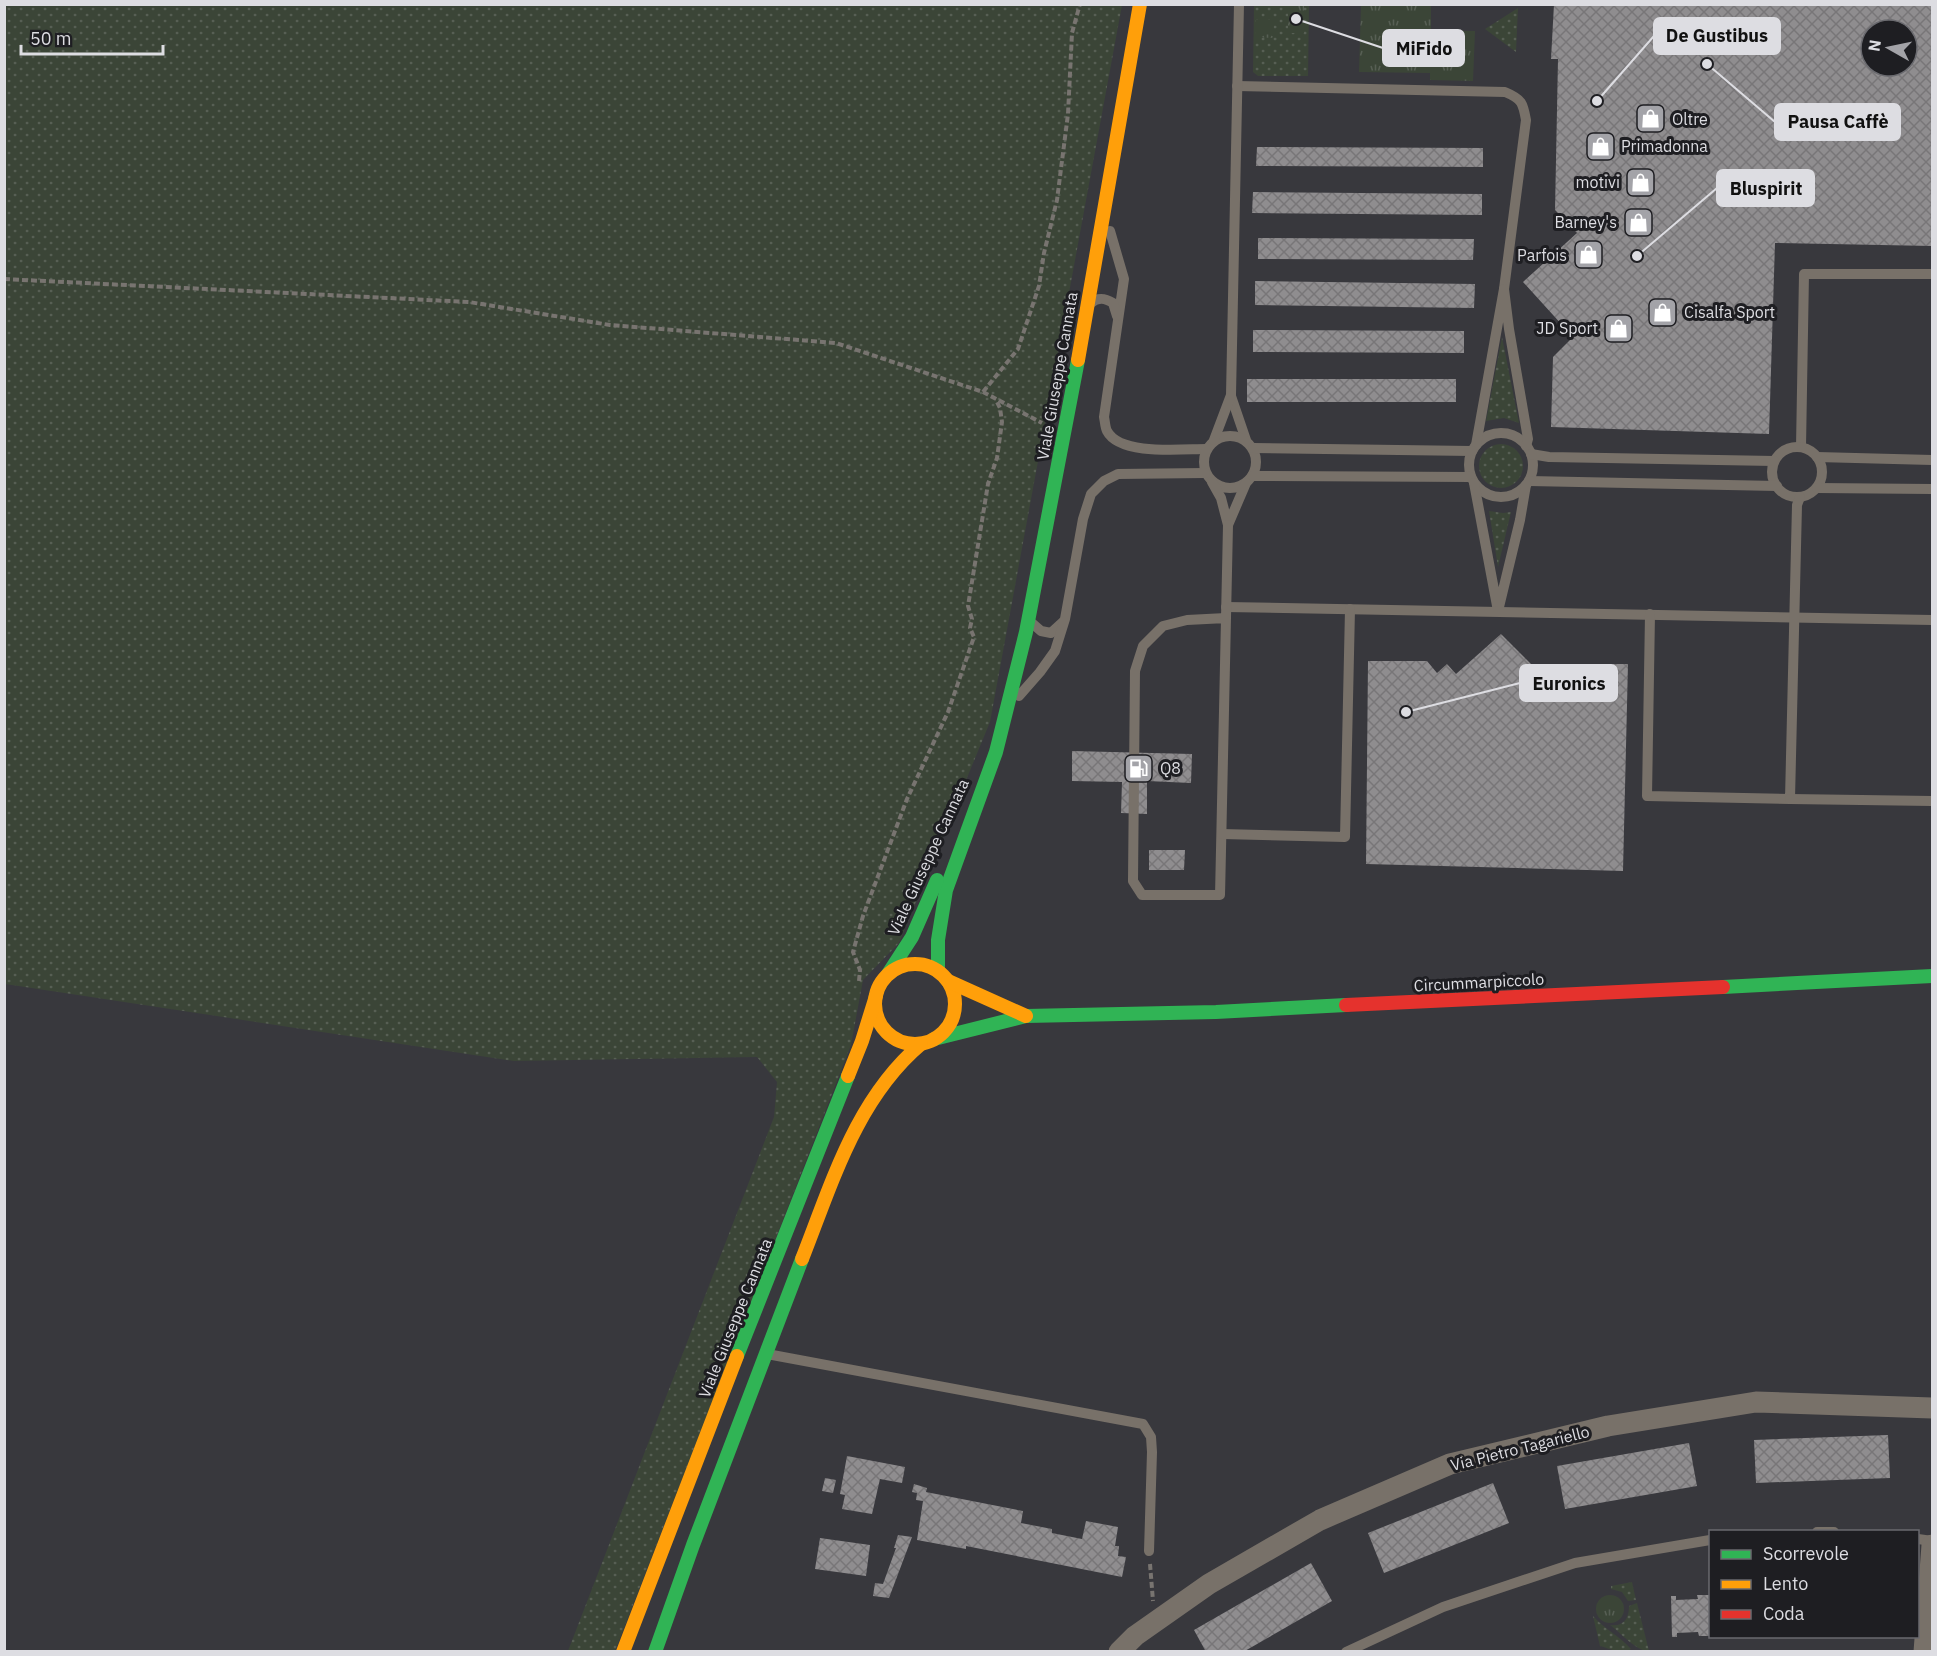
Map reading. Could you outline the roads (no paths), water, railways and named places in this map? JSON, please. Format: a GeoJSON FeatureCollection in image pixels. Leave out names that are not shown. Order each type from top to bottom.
{"type":"FeatureCollection","features":[{"type":"Feature","properties":{"kind":"street","name":"Viale Giuseppe Cannata"},"geometry":{"type":"LineString","coordinates":[[943,976],[938,940],[946,890],[996,752],[1029,618],[1086,314],[1140,4]]}},
{"type":"Feature","properties":{"kind":"street","name":"Viale Giuseppe Cannata"},"geometry":{"type":"LineString","coordinates":[[888,974],[912,938],[951,847],[996,752]]}},
{"type":"Feature","properties":{"kind":"street"},"geometry":{"type":"LineString","coordinates":[[654,1652],[839,1163],[859,1120],[879,1088],[904,1057],[928,1042],[945,1031],[952,1020],[955,1006],[954,993],[943,976],[926,965],[913,964],[900,967],[888,974],[880,984],[875,1009],[879,1022],[896,1040],[908,1044],[928,1042]]}},
{"type":"Feature","properties":{"kind":"street","name":"Circummarpiccolo"},"geometry":{"type":"LineString","coordinates":[[943,976],[1026,1016]]}},
{"type":"Feature","properties":{"kind":"street","name":"Circummarpiccolo"},"geometry":{"type":"LineString","coordinates":[[928,1042],[1026,1016],[1216,1012],[1932,976]]}},
{"type":"Feature","properties":{"kind":"street","name":"Viale Giuseppe Cannata"},"geometry":{"type":"LineString","coordinates":[[623,1652],[706,1434],[862,1041],[876,996]]}},
{"type":"Feature","properties":{"kind":"street","name":"Via Pietro Tagariello"},"geometry":{"type":"LineString","coordinates":[[1119,1652],[1142,1644],[1155,1622],[1209,1584],[1320,1520],[1450,1464],[1608,1426],[1756,1402],[1932,1408]]}},
{"type":"Feature","properties":{"kind":"street"},"geometry":{"type":"LineString","coordinates":[[1923,1652],[1932,1543]]}},
{"type":"Feature","properties":{"kind":"lane"},"geometry":{"type":"LineString","coordinates":[[1135,36],[1152,4]]}},
{"type":"Feature","properties":{"kind":"lane"},"geometry":{"type":"LineString","coordinates":[[1239,4],[1231,395],[1214,440],[1206,449],[1204,457],[1205,472],[1221,498],[1228,525],[1226,613],[1222,834],[1220,896],[1142,895],[1133,881],[1136,671],[1143,646],[1163,626],[1226,613],[1350,609],[1932,620]]}},
{"type":"Feature","properties":{"kind":"lane"},"geometry":{"type":"LineString","coordinates":[[1237,86],[1505,92],[1517,97],[1523,105],[1526,120],[1504,289],[1474,448],[1469,460],[1498,611]]}},
{"type":"Feature","properties":{"kind":"lane"},"geometry":{"type":"LineString","coordinates":[[1104,207],[1124,279],[1104,417],[1107,431],[1116,441],[1134,447],[1206,449]]}},
{"type":"Feature","properties":{"kind":"lane"},"geometry":{"type":"LineString","coordinates":[[1801,447],[1804,274],[1932,274]]}},
{"type":"Feature","properties":{"kind":"lane"},"geometry":{"type":"LineString","coordinates":[[1498,611],[1527,483],[1533,466],[1504,289]]}},
{"type":"Feature","properties":{"kind":"lane"},"geometry":{"type":"LineString","coordinates":[[1086,314],[1092,302],[1107,299],[1113,303],[1118,322]]}},
{"type":"Feature","properties":{"kind":"lane"},"geometry":{"type":"LineString","coordinates":[[1228,525],[1237,500],[1256,462],[1231,395]]}},
{"type":"Feature","properties":{"kind":"lane"},"geometry":{"type":"LineString","coordinates":[[1214,440],[1230,435],[1239,436],[1250,444],[1474,448],[1486,437],[1502,433],[1515,437],[1529,450],[1549,457],[1774,461]]}},
{"type":"Feature","properties":{"kind":"lane"},"geometry":{"type":"LineString","coordinates":[[1817,488],[1822,472],[1813,452],[1801,447],[1785,450],[1774,461],[1772,474],[1777,486],[1791,496],[1800,497],[1817,488],[1932,489]]}},
{"type":"Feature","properties":{"kind":"lane"},"geometry":{"type":"LineString","coordinates":[[1817,457],[1932,460]]}},
{"type":"Feature","properties":{"kind":"lane"},"geometry":{"type":"LineString","coordinates":[[1007,709],[1040,672],[1055,651],[1065,619],[1083,519],[1091,494],[1104,481],[1118,474],[1205,472]]}},
{"type":"Feature","properties":{"kind":"lane"},"geometry":{"type":"LineString","coordinates":[[1212,482],[1220,487],[1229,488],[1238,487],[1249,480],[1473,480],[1485,494],[1501,497],[1515,494],[1527,483],[1777,486]]}},
{"type":"Feature","properties":{"kind":"lane"},"geometry":{"type":"LineString","coordinates":[[1790,799],[1797,505],[1800,497]]}},
{"type":"Feature","properties":{"kind":"lane"},"geometry":{"type":"LineString","coordinates":[[1222,834],[1345,837],[1350,609]]}},
{"type":"Feature","properties":{"kind":"lane"},"geometry":{"type":"LineString","coordinates":[[1650,614],[1647,796],[1932,801]]}},
{"type":"Feature","properties":{"kind":"lane"},"geometry":{"type":"LineString","coordinates":[[1029,618],[1041,632],[1051,633],[1065,619]]}},
{"type":"Feature","properties":{"kind":"lane"},"geometry":{"type":"LineString","coordinates":[[767,1354],[1143,1424],[1152,1437],[1149,1551]]}},
{"type":"Feature","properties":{"kind":"lane"},"geometry":{"type":"LineString","coordinates":[[1346,1652],[1443,1607],[1575,1563],[1709,1540]]}},
{"type":"Feature","properties":{"kind":"place","name":"MiFido"},"geometry":{"type":"Point","coordinates":[1296,19]}},
{"type":"Feature","properties":{"kind":"place","name":"Pausa Caffè"},"geometry":{"type":"Point","coordinates":[1707,64]}},
{"type":"Feature","properties":{"kind":"place","name":"De Gustibus"},"geometry":{"type":"Point","coordinates":[1597,101]}},
{"type":"Feature","properties":{"kind":"place","name":"Oltre"},"geometry":{"type":"Point","coordinates":[1651,119]}},
{"type":"Feature","properties":{"kind":"place","name":"Primadonna"},"geometry":{"type":"Point","coordinates":[1600,146]}},
{"type":"Feature","properties":{"kind":"place","name":"motivi"},"geometry":{"type":"Point","coordinates":[1641,182]}},
{"type":"Feature","properties":{"kind":"place","name":"Barney's"},"geometry":{"type":"Point","coordinates":[1638,222]}},
{"type":"Feature","properties":{"kind":"place","name":"Parfois"},"geometry":{"type":"Point","coordinates":[1588,255]}},
{"type":"Feature","properties":{"kind":"place","name":"Bluspirit"},"geometry":{"type":"Point","coordinates":[1637,256]}},
{"type":"Feature","properties":{"kind":"place","name":"Cisalfa Sport"},"geometry":{"type":"Point","coordinates":[1663,312]}},
{"type":"Feature","properties":{"kind":"place","name":"JD Sport"},"geometry":{"type":"Point","coordinates":[1619,328]}},
{"type":"Feature","properties":{"kind":"place","name":"Euronics"},"geometry":{"type":"Point","coordinates":[1406,712]}},
{"type":"Feature","properties":{"kind":"place","name":"Q8"},"geometry":{"type":"Point","coordinates":[1139,768]}}]}
